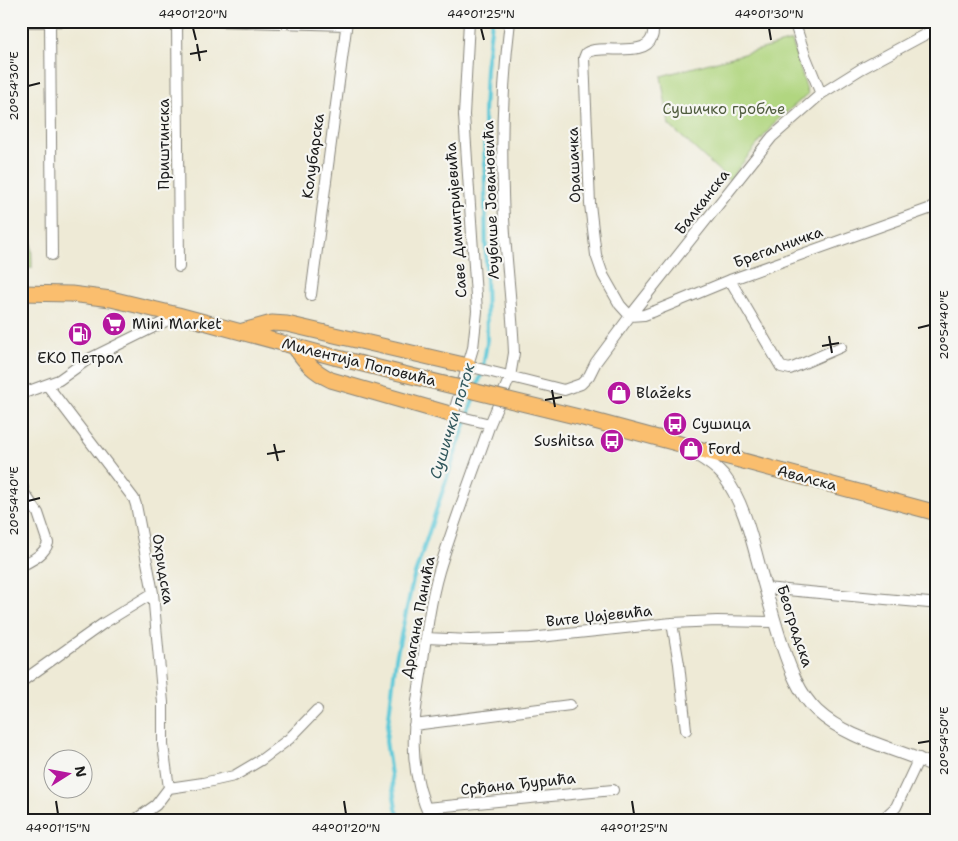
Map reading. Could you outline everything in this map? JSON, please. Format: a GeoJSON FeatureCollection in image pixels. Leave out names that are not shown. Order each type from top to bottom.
{"type":"FeatureCollection","features":[{"type":"Feature","properties":{"kind":"main road","name":"Милентија Поповића"},"geometry":{"type":"LineString","coordinates":[[21,293],[71,294],[98,297],[178,315],[677,443]]}},
{"type":"Feature","properties":{"kind":"main road","name":"Милентија Поповића"},"geometry":{"type":"LineString","coordinates":[[21,298],[40,294]]}},
{"type":"Feature","properties":{"kind":"main road"},"geometry":{"type":"LineString","coordinates":[[239,332],[272,324],[287,324],[473,367]]}},
{"type":"Feature","properties":{"kind":"main road"},"geometry":{"type":"LineString","coordinates":[[294,346],[305,363],[315,372],[331,380],[456,415]]}},
{"type":"Feature","properties":{"kind":"main road","name":"Авалска"},"geometry":{"type":"LineString","coordinates":[[677,443],[937,513]]}},
{"type":"Feature","properties":{"kind":"street"},"geometry":{"type":"LineString","coordinates":[[50,21],[52,255]]}},
{"type":"Feature","properties":{"kind":"street"},"geometry":{"type":"LineString","coordinates":[[21,22],[71,21]]}},
{"type":"Feature","properties":{"kind":"street","name":"Приштинска"},"geometry":{"type":"LineString","coordinates":[[177,21],[179,266]]}},
{"type":"Feature","properties":{"kind":"street"},"geometry":{"type":"LineString","coordinates":[[213,21],[347,23]]}},
{"type":"Feature","properties":{"kind":"street","name":"Саве Димитријевића"},"geometry":{"type":"LineString","coordinates":[[456,415],[473,367],[477,311],[464,115],[469,21]]}},
{"type":"Feature","properties":{"kind":"street","name":"Љубише Јовановића"},"geometry":{"type":"LineString","coordinates":[[485,423],[514,353],[502,194],[502,120],[510,21]]}},
{"type":"Feature","properties":{"kind":"street","name":"Орашачка"},"geometry":{"type":"LineString","coordinates":[[630,316],[620,305],[603,275],[596,255],[590,204],[584,58],[586,53],[594,50],[635,49],[650,42],[653,21]]}},
{"type":"Feature","properties":{"kind":"street"},"geometry":{"type":"LineString","coordinates":[[794,21],[821,94]]}},
{"type":"Feature","properties":{"kind":"street","name":"Колубарска"},"geometry":{"type":"LineString","coordinates":[[311,295],[347,23]]}},
{"type":"Feature","properties":{"kind":"street","name":"Балканска"},"geometry":{"type":"LineString","coordinates":[[473,367],[564,390],[577,387],[589,376],[596,362],[630,316],[772,137],[821,94],[861,69],[937,28]]}},
{"type":"Feature","properties":{"kind":"street","name":"Брегалничка"},"geometry":{"type":"LineString","coordinates":[[630,316],[644,315],[730,280],[937,206]]}},
{"type":"Feature","properties":{"kind":"street"},"geometry":{"type":"LineString","coordinates":[[730,280],[784,369],[790,369],[841,347]]}},
{"type":"Feature","properties":{"kind":"street"},"geometry":{"type":"LineString","coordinates":[[21,394],[59,380],[87,360],[178,315]]}},
{"type":"Feature","properties":{"kind":"street","name":"Охридска"},"geometry":{"type":"LineString","coordinates":[[47,385],[134,499],[153,593],[163,703],[163,745],[169,788]]}},
{"type":"Feature","properties":{"kind":"street"},"geometry":{"type":"LineString","coordinates":[[456,415],[485,423]]}},
{"type":"Feature","properties":{"kind":"street","name":"Драгана Панића"},"geometry":{"type":"LineString","coordinates":[[431,820],[415,770],[414,725],[426,638],[439,573],[485,423]]}},
{"type":"Feature","properties":{"kind":"street","name":"Београдска"},"geometry":{"type":"LineString","coordinates":[[677,443],[711,464],[728,484],[745,518],[787,660],[797,684],[810,703],[829,721],[849,732],[937,767]]}},
{"type":"Feature","properties":{"kind":"street"},"geometry":{"type":"LineString","coordinates":[[21,480],[24,493],[38,514],[48,543],[38,556],[21,566]]}},
{"type":"Feature","properties":{"kind":"street"},"geometry":{"type":"LineString","coordinates":[[765,588],[929,603]]}},
{"type":"Feature","properties":{"kind":"street"},"geometry":{"type":"LineString","coordinates":[[21,682],[104,623],[153,593]]}},
{"type":"Feature","properties":{"kind":"street","name":"Вите Џајевића"},"geometry":{"type":"LineString","coordinates":[[426,638],[470,640],[530,638],[672,623],[717,621],[775,622]]}},
{"type":"Feature","properties":{"kind":"street"},"geometry":{"type":"LineString","coordinates":[[672,623],[679,664],[686,730]]}},
{"type":"Feature","properties":{"kind":"street"},"geometry":{"type":"LineString","coordinates":[[414,725],[570,706]]}},
{"type":"Feature","properties":{"kind":"street"},"geometry":{"type":"LineString","coordinates":[[141,819],[169,788],[234,776],[261,760],[289,739],[317,710]]}},
{"type":"Feature","properties":{"kind":"street"},"geometry":{"type":"LineString","coordinates":[[882,820],[896,807],[918,758]]}},
{"type":"Feature","properties":{"kind":"street","name":"Срђана Ђурића"},"geometry":{"type":"LineString","coordinates":[[426,808],[613,790]]}},
{"type":"Feature","properties":{"kind":"green space","name":"Сушичко гробље"},"geometry":{"type":"Polygon","coordinates":[[[792,41],[808,94],[776,121],[729,180],[669,125],[661,76],[792,41]]]}},
{"type":"Feature","properties":{"kind":"green space"},"geometry":{"type":"Polygon","coordinates":[[[21,221],[31,221],[32,268],[21,268],[21,221]]]}},
{"type":"Feature","properties":{"kind":"waterway","name":"Сушички поток"},"geometry":{"type":"LineString","coordinates":[[477,387],[482,372],[487,343],[484,113],[486,68],[492,21]]}},
{"type":"Feature","properties":{"kind":"waterway","name":"Сушички поток"},"geometry":{"type":"LineString","coordinates":[[401,820],[396,809],[386,741],[396,658],[413,580],[475,394]]}},
{"type":"Feature","properties":{"kind":"place","name":"Mini Market"},"geometry":{"type":"Point","coordinates":[114,324]}},
{"type":"Feature","properties":{"kind":"place","name":"ЕКО Петрол"},"geometry":{"type":"Point","coordinates":[80,334]}},
{"type":"Feature","properties":{"kind":"place","name":"Blažeks"},"geometry":{"type":"Point","coordinates":[619,393]}},
{"type":"Feature","properties":{"kind":"place","name":"Сушица"},"geometry":{"type":"Point","coordinates":[675,424]}},
{"type":"Feature","properties":{"kind":"place","name":"Sushitsa"},"geometry":{"type":"Point","coordinates":[612,441]}},
{"type":"Feature","properties":{"kind":"place","name":"Ford"},"geometry":{"type":"Point","coordinates":[691,449]}}]}
